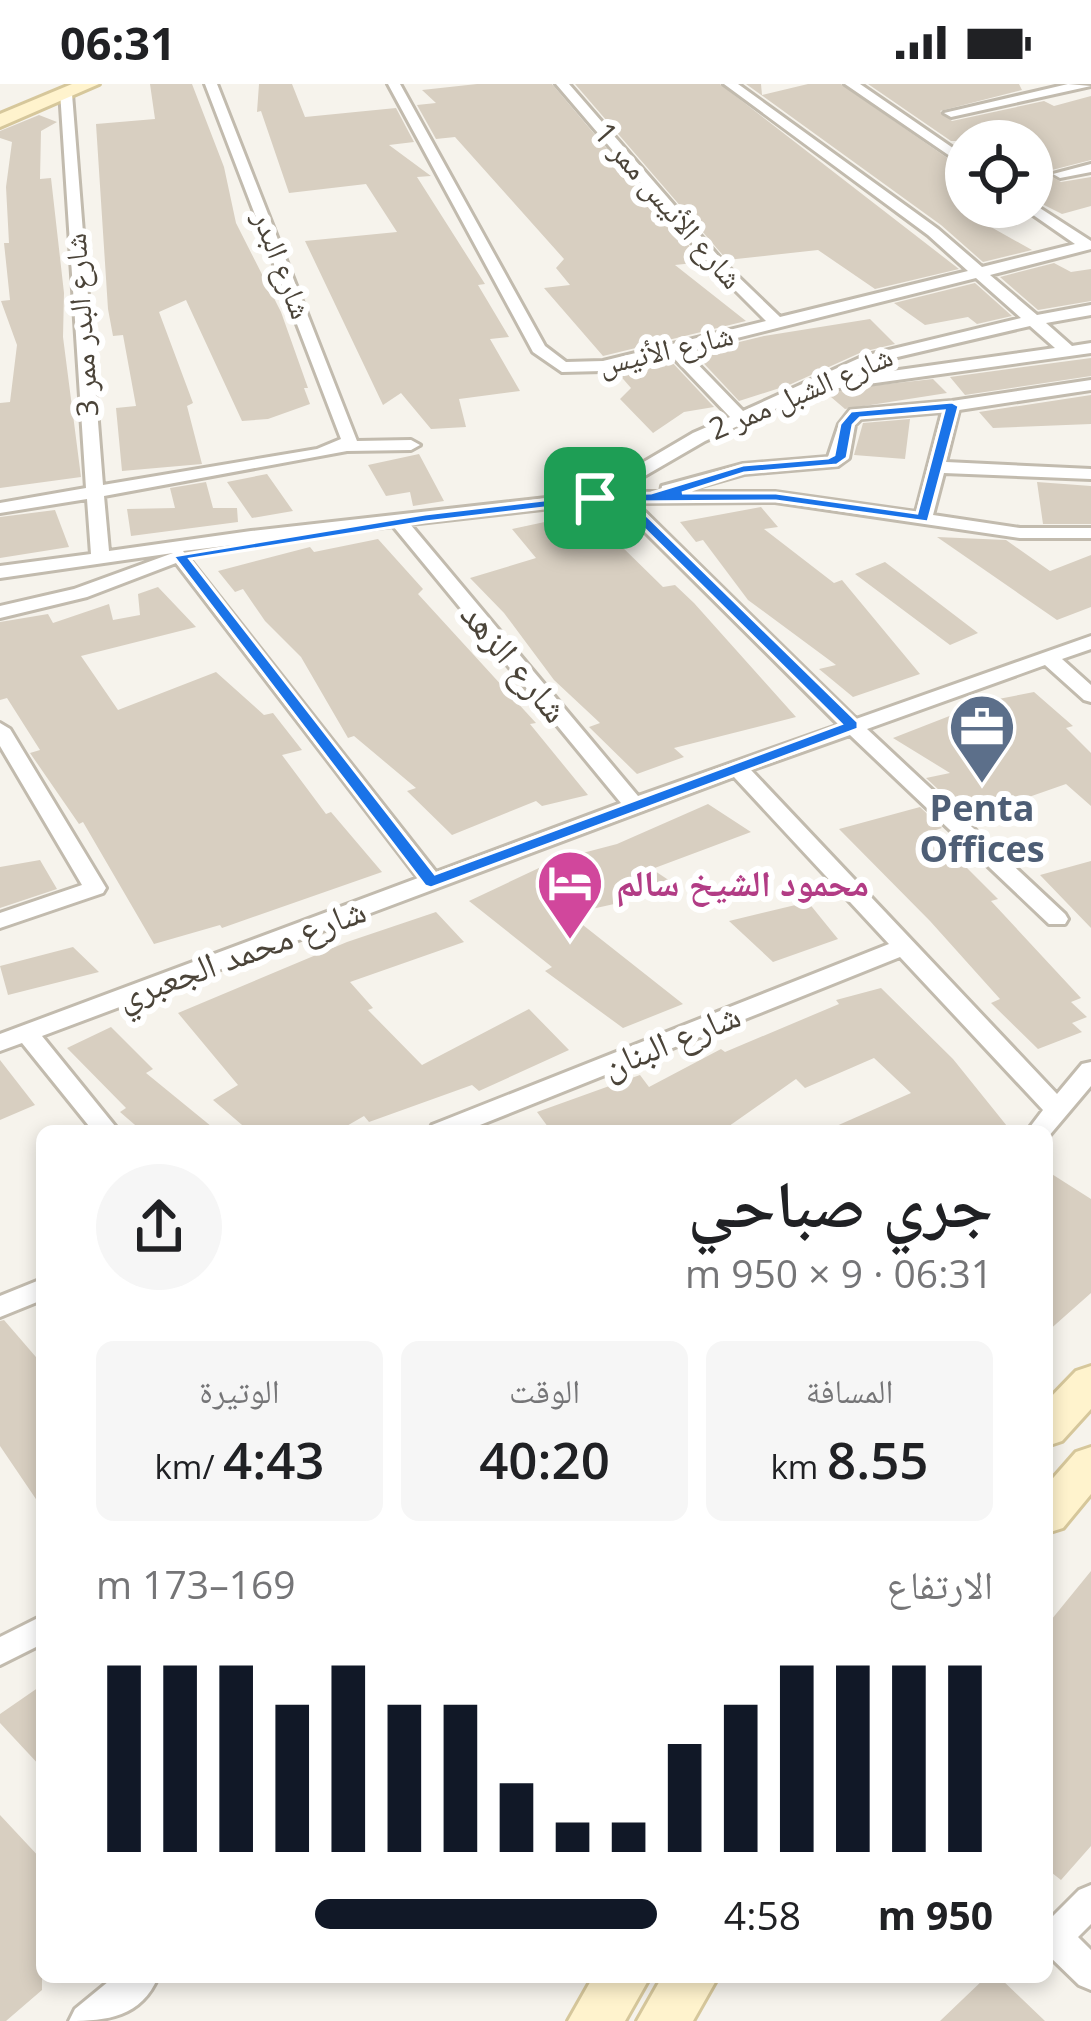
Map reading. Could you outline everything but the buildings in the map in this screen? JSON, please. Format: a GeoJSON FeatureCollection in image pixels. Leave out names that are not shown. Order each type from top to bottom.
{"type":"FeatureCollection","features":[{"type":"Feature","properties":{"kind":"street"},"geometry":{"type":"LineString","coordinates":[[0,121],[89,84]]}},
{"type":"Feature","properties":{"kind":"street","name":"شارع البدر"},"geometry":{"type":"LineString","coordinates":[[212,84],[349,432],[346,446]]}},
{"type":"Feature","properties":{"kind":"street"},"geometry":{"type":"LineString","coordinates":[[395,85],[414,84]]}},
{"type":"Feature","properties":{"kind":"street","name":"شارع الأنيس ممر 1"},"geometry":{"type":"LineString","coordinates":[[562,84],[721,268],[778,324]]}},
{"type":"Feature","properties":{"kind":"street"},"geometry":{"type":"LineString","coordinates":[[730,84],[933,232],[1068,352]]}},
{"type":"Feature","properties":{"kind":"street"},"geometry":{"type":"LineString","coordinates":[[851,84],[945,149]]}},
{"type":"Feature","properties":{"kind":"street"},"geometry":{"type":"LineString","coordinates":[[951,113],[1086,84]]}},
{"type":"Feature","properties":{"kind":"street","name":"شارع الأنيس"},"geometry":{"type":"LineString","coordinates":[[395,85],[546,358],[562,367],[590,368],[673,349],[1089,246]]}},
{"type":"Feature","properties":{"kind":"street","name":"شارع البدر ممر 3"},"geometry":{"type":"LineString","coordinates":[[65,94],[100,556]]}},
{"type":"Feature","properties":{"kind":"street"},"geometry":{"type":"LineString","coordinates":[[1060,174],[1091,168]]}},
{"type":"Feature","properties":{"kind":"street"},"geometry":{"type":"LineString","coordinates":[[1053,222],[1089,246]]}},
{"type":"Feature","properties":{"kind":"street","name":"شارع الشبل ممر 2"},"geometry":{"type":"LineString","coordinates":[[595,498],[677,448],[859,363],[919,344],[1091,310]]}},
{"type":"Feature","properties":{"kind":"street"},"geometry":{"type":"LineString","coordinates":[[817,386],[1091,348]]}},
{"type":"Feature","properties":{"kind":"street"},"geometry":{"type":"LineString","coordinates":[[673,349],[694,365],[741,419]]}},
{"type":"Feature","properties":{"kind":"street"},"geometry":{"type":"LineString","coordinates":[[652,497],[730,472],[837,460],[847,424],[856,414],[952,406],[1091,385]]}},
{"type":"Feature","properties":{"kind":"street"},"geometry":{"type":"LineString","coordinates":[[923,519],[952,406]]}},
{"type":"Feature","properties":{"kind":"street"},"geometry":{"type":"LineString","coordinates":[[0,508],[346,446],[411,445]]}},
{"type":"Feature","properties":{"kind":"street"},"geometry":{"type":"LineString","coordinates":[[934,467],[1091,474]]}},
{"type":"Feature","properties":{"kind":"street"},"geometry":{"type":"LineString","coordinates":[[620,497],[1057,919]]}},
{"type":"Feature","properties":{"kind":"street"},"geometry":{"type":"LineString","coordinates":[[0,572],[100,556],[620,497],[776,497],[1045,536],[1091,533]]}},
{"type":"Feature","properties":{"kind":"street","name":"شارع الزهد"},"geometry":{"type":"LineString","coordinates":[[399,522],[634,805]]}},
{"type":"Feature","properties":{"kind":"street"},"geometry":{"type":"LineString","coordinates":[[0,612],[80,593],[180,556],[253,540]]}},
{"type":"Feature","properties":{"kind":"street"},"geometry":{"type":"LineString","coordinates":[[180,556],[431,882]]}},
{"type":"Feature","properties":{"kind":"street","name":"شارع محمد الجعبري"},"geometry":{"type":"LineString","coordinates":[[0,1043],[634,805],[1091,641]]}},
{"type":"Feature","properties":{"kind":"street"},"geometry":{"type":"LineString","coordinates":[[1048,657],[1091,696]]}},
{"type":"Feature","properties":{"kind":"street"},"geometry":{"type":"LineString","coordinates":[[0,729],[95,888],[0,921]]}},
{"type":"Feature","properties":{"kind":"street"},"geometry":{"type":"LineString","coordinates":[[737,768],[1057,1110]]}},
{"type":"Feature","properties":{"kind":"street","name":"شارع البنان"},"geometry":{"type":"LineString","coordinates":[[456,1125],[901,948]]}},
{"type":"Feature","properties":{"kind":"street"},"geometry":{"type":"LineString","coordinates":[[27,1033],[102,1125]]}},
{"type":"Feature","properties":{"kind":"street"},"geometry":{"type":"LineString","coordinates":[[1045,1125],[1091,1070]]}},
{"type":"Feature","properties":{"kind":"street"},"geometry":{"type":"LineString","coordinates":[[0,1306],[36,1291]]}},
{"type":"Feature","properties":{"kind":"street"},"geometry":{"type":"LineString","coordinates":[[1053,1423],[1091,1382]]}},
{"type":"Feature","properties":{"kind":"street"},"geometry":{"type":"LineString","coordinates":[[1053,1508],[1091,1464]]}},
{"type":"Feature","properties":{"kind":"street"},"geometry":{"type":"LineString","coordinates":[[0,1652],[36,1632]]}},
{"type":"Feature","properties":{"kind":"street"},"geometry":{"type":"LineString","coordinates":[[1053,1932],[1091,1901]]}},
{"type":"Feature","properties":{"kind":"street"},"geometry":{"type":"LineString","coordinates":[[1053,1937],[1091,1973]]}},
{"type":"Feature","properties":{"kind":"street"},"geometry":{"type":"LineString","coordinates":[[87,2021],[134,1983]]}},
{"type":"Feature","properties":{"kind":"street"},"geometry":{"type":"LineString","coordinates":[[594,2021],[620,1983]]}},
{"type":"Feature","properties":{"kind":"street"},"geometry":{"type":"LineString","coordinates":[[663,2021],[688,1983]]}},
{"type":"Feature","properties":{"kind":"place","name":"Penta Offices"},"geometry":{"type":"Point","coordinates":[982,786]}},
{"type":"Feature","properties":{"kind":"place","name":"محمود الشيخ سالم"},"geometry":{"type":"Point","coordinates":[570,942]}},
{"type":"Feature","properties":{"kind":"route"},"geometry":{"type":"LineString","coordinates":[[595,498],[425,518],[180,556],[431,882],[852,726],[620,497],[652,497],[776,497],[923,519],[952,406],[856,414],[849,418],[840,458],[832,462],[743,469],[652,497],[620,497],[595,498]]}}]}
